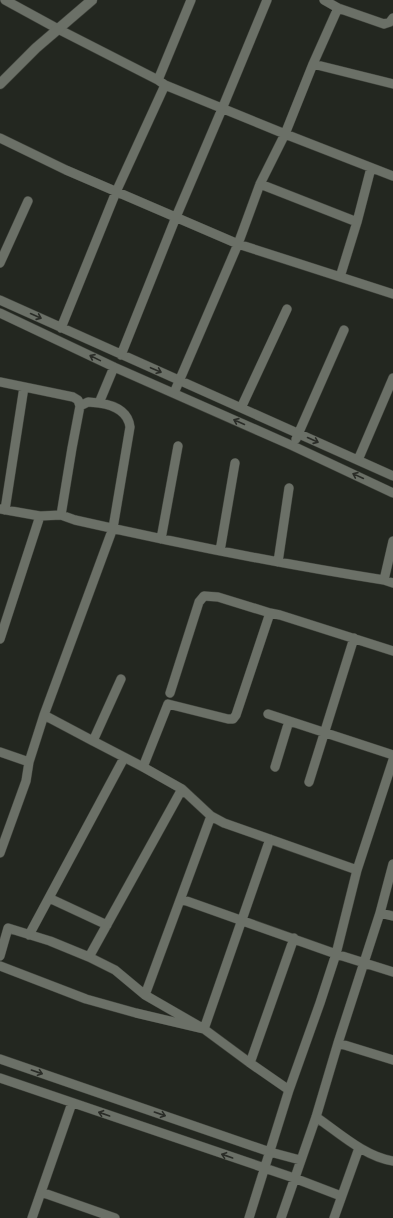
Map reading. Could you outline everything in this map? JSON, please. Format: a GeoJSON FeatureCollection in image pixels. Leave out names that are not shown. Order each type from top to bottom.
{"type":"FeatureCollection","features":[{"type":"Feature","properties":{"kind":"street"},"geometry":{"type":"LineString","coordinates":[[5,0],[162,82],[222,109],[393,175]]}},
{"type":"Feature","properties":{"kind":"street"},"geometry":{"type":"LineString","coordinates":[[0,84],[36,48],[92,0]]}},
{"type":"Feature","properties":{"kind":"street"},"geometry":{"type":"LineString","coordinates":[[61,328],[162,82],[191,0]]}},
{"type":"Feature","properties":{"kind":"street"},"geometry":{"type":"LineString","coordinates":[[120,355],[267,0]]}},
{"type":"Feature","properties":{"kind":"street"},"geometry":{"type":"LineString","coordinates":[[174,393],[238,244],[260,184],[285,134],[313,64],[330,3],[384,24],[390,22],[393,18]]}},
{"type":"Feature","properties":{"kind":"street"},"geometry":{"type":"LineString","coordinates":[[313,64],[393,84]]}},
{"type":"Feature","properties":{"kind":"street"},"geometry":{"type":"LineString","coordinates":[[0,138],[66,170],[238,244],[393,294]]}},
{"type":"Feature","properties":{"kind":"street"},"geometry":{"type":"LineString","coordinates":[[340,277],[372,168]]}},
{"type":"Feature","properties":{"kind":"street"},"geometry":{"type":"LineString","coordinates":[[260,184],[357,222]]}},
{"type":"Feature","properties":{"kind":"street"},"geometry":{"type":"LineString","coordinates":[[0,263],[28,200]]}},
{"type":"Feature","properties":{"kind":"street"},"geometry":{"type":"LineString","coordinates":[[0,300],[393,476]]}},
{"type":"Feature","properties":{"kind":"street"},"geometry":{"type":"LineString","coordinates":[[242,408],[287,309]]}},
{"type":"Feature","properties":{"kind":"street"},"geometry":{"type":"LineString","coordinates":[[0,313],[114,367],[293,446],[393,493]]}},
{"type":"Feature","properties":{"kind":"street"},"geometry":{"type":"LineString","coordinates":[[293,446],[344,330]]}},
{"type":"Feature","properties":{"kind":"street"},"geometry":{"type":"LineString","coordinates":[[99,403],[114,367]]}},
{"type":"Feature","properties":{"kind":"street"},"geometry":{"type":"LineString","coordinates":[[358,460],[393,378]]}},
{"type":"Feature","properties":{"kind":"street"},"geometry":{"type":"LineString","coordinates":[[0,382],[73,397],[78,400],[80,406],[61,515]]}},
{"type":"Feature","properties":{"kind":"street"},"geometry":{"type":"LineString","coordinates":[[24,387],[2,509],[40,516],[61,515],[161,539],[324,571],[384,580],[393,583]]}},
{"type":"Feature","properties":{"kind":"street"},"geometry":{"type":"LineString","coordinates":[[0,853],[26,782],[29,762],[44,715],[112,528],[130,427],[129,420],[122,411],[109,404],[88,402],[80,406]]}},
{"type":"Feature","properties":{"kind":"street"},"geometry":{"type":"LineString","coordinates":[[161,539],[178,446]]}},
{"type":"Feature","properties":{"kind":"street"},"geometry":{"type":"LineString","coordinates":[[220,551],[235,463]]}},
{"type":"Feature","properties":{"kind":"street"},"geometry":{"type":"LineString","coordinates":[[278,562],[289,488]]}},
{"type":"Feature","properties":{"kind":"street"},"geometry":{"type":"LineString","coordinates":[[0,639],[40,516]]}},
{"type":"Feature","properties":{"kind":"street"},"geometry":{"type":"LineString","coordinates":[[384,580],[393,541]]}},
{"type":"Feature","properties":{"kind":"street"},"geometry":{"type":"LineString","coordinates":[[170,693],[199,602],[204,596],[218,597],[393,651]]}},
{"type":"Feature","properties":{"kind":"street"},"geometry":{"type":"LineString","coordinates":[[143,767],[168,704],[233,719],[236,715],[270,613]]}},
{"type":"Feature","properties":{"kind":"street"},"geometry":{"type":"LineString","coordinates":[[308,782],[354,638]]}},
{"type":"Feature","properties":{"kind":"street"},"geometry":{"type":"LineString","coordinates":[[93,741],[121,679]]}},
{"type":"Feature","properties":{"kind":"street"},"geometry":{"type":"LineString","coordinates":[[268,714],[393,755]]}},
{"type":"Feature","properties":{"kind":"street"},"geometry":{"type":"LineString","coordinates":[[44,715],[182,789],[211,816],[224,823],[356,870]]}},
{"type":"Feature","properties":{"kind":"street"},"geometry":{"type":"LineString","coordinates":[[275,767],[289,721]]}},
{"type":"Feature","properties":{"kind":"street"},"geometry":{"type":"LineString","coordinates":[[0,752],[29,762]]}},
{"type":"Feature","properties":{"kind":"street"},"geometry":{"type":"LineString","coordinates":[[30,935],[124,758]]}},
{"type":"Feature","properties":{"kind":"street"},"geometry":{"type":"LineString","coordinates":[[249,1218],[289,1090],[336,954],[356,870],[393,760]]}},
{"type":"Feature","properties":{"kind":"street"},"geometry":{"type":"LineString","coordinates":[[89,957],[182,789]]}},
{"type":"Feature","properties":{"kind":"street"},"geometry":{"type":"LineString","coordinates":[[146,995],[211,816]]}},
{"type":"Feature","properties":{"kind":"street"},"geometry":{"type":"LineString","coordinates":[[204,1029],[270,839]]}},
{"type":"Feature","properties":{"kind":"street"},"geometry":{"type":"LineString","coordinates":[[281,1218],[316,1117],[380,912],[393,864]]}},
{"type":"Feature","properties":{"kind":"street"},"geometry":{"type":"LineString","coordinates":[[49,898],[107,925]]}},
{"type":"Feature","properties":{"kind":"street"},"geometry":{"type":"LineString","coordinates":[[181,899],[336,954],[393,972]]}},
{"type":"Feature","properties":{"kind":"street"},"geometry":{"type":"LineString","coordinates":[[380,912],[393,916]]}},
{"type":"Feature","properties":{"kind":"street"},"geometry":{"type":"LineString","coordinates":[[0,956],[4,927],[50,941],[89,957],[115,970],[146,995],[204,1029],[289,1090]]}},
{"type":"Feature","properties":{"kind":"street"},"geometry":{"type":"LineString","coordinates":[[250,1063],[294,938]]}},
{"type":"Feature","properties":{"kind":"street"},"geometry":{"type":"LineString","coordinates":[[0,966],[86,999],[136,1013],[204,1029]]}},
{"type":"Feature","properties":{"kind":"street"},"geometry":{"type":"LineString","coordinates":[[338,1043],[393,1060]]}},
{"type":"Feature","properties":{"kind":"street"},"geometry":{"type":"LineString","coordinates":[[0,1059],[270,1152],[300,1160]]}},
{"type":"Feature","properties":{"kind":"street"},"geometry":{"type":"LineString","coordinates":[[0,1078],[294,1178],[341,1196]]}},
{"type":"Feature","properties":{"kind":"street"},"geometry":{"type":"LineString","coordinates":[[32,1218],[72,1103]]}},
{"type":"Feature","properties":{"kind":"street"},"geometry":{"type":"LineString","coordinates":[[316,1117],[359,1148],[387,1160],[393,1161]]}},
{"type":"Feature","properties":{"kind":"street"},"geometry":{"type":"LineString","coordinates":[[334,1218],[359,1148]]}},
{"type":"Feature","properties":{"kind":"street"},"geometry":{"type":"LineString","coordinates":[[41,1192],[115,1218]]}}]}
